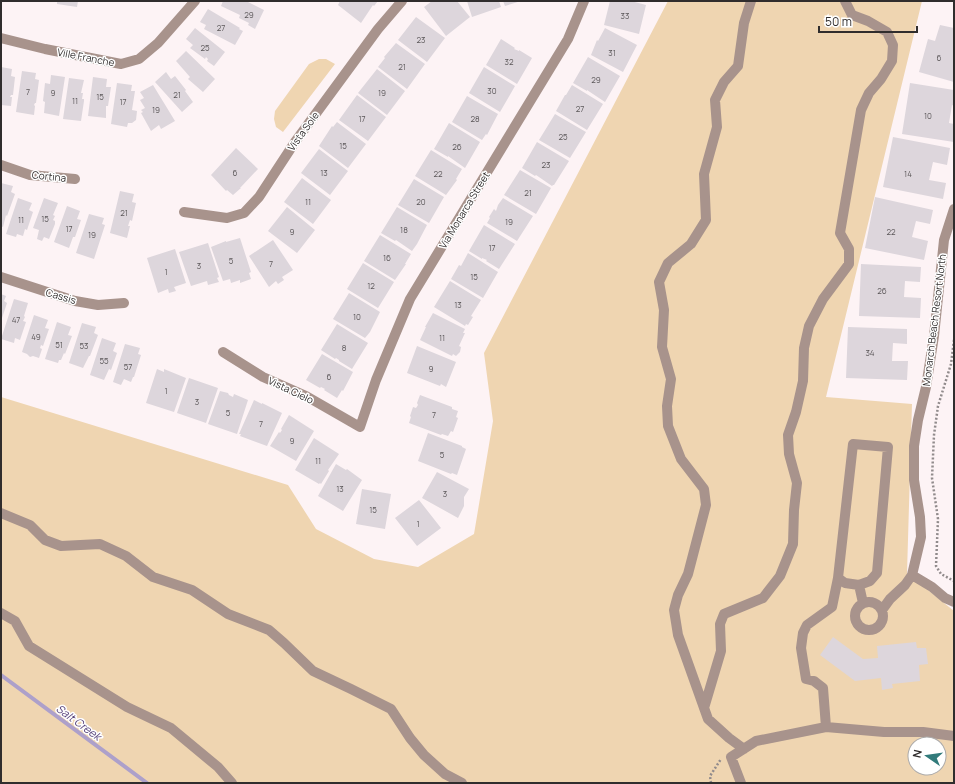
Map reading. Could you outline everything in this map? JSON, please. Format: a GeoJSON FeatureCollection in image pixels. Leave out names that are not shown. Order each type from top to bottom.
{"type":"FeatureCollection","features":[{"type":"Feature","properties":{"kind":"street","name":"Ville Franche"},"geometry":{"type":"LineString","coordinates":[[1,38],[46,49],[121,64],[139,59],[154,47],[195,1]]}},
{"type":"Feature","properties":{"kind":"street","name":"Vista Sole"},"geometry":{"type":"LineString","coordinates":[[184,212],[227,218],[244,213],[259,197],[295,142],[378,29],[402,1]]}},
{"type":"Feature","properties":{"kind":"street","name":"Via Monarca Street"},"geometry":{"type":"LineString","coordinates":[[360,427],[376,380],[410,299],[568,40],[584,1]]}},
{"type":"Feature","properties":{"kind":"street"},"geometry":{"type":"LineString","coordinates":[[744,749],[729,738],[708,718],[678,635],[674,610],[678,595],[688,574],[706,505],[704,488],[681,459],[668,426],[667,406],[671,380],[662,347],[664,310],[659,282],[668,263],[692,244],[706,220],[704,174],[717,127],[716,100],[724,82],[738,66],[744,23],[751,1]]}},
{"type":"Feature","properties":{"kind":"street"},"geometry":{"type":"LineString","coordinates":[[704,708],[721,651],[720,624],[724,614],[763,598],[780,576],[793,544],[797,482],[789,454],[788,435],[796,412],[803,381],[804,348],[809,326],[823,299],[849,264],[848,248],[840,233],[861,110],[869,93],[882,79],[892,61],[894,45],[887,32],[868,21],[852,15],[845,1]]}},
{"type":"Feature","properties":{"kind":"street","name":"Cortina"},"geometry":{"type":"LineString","coordinates":[[1,165],[30,175],[75,179]]}},
{"type":"Feature","properties":{"kind":"street","name":"Monarch Beach Resort North"},"geometry":{"type":"LineString","coordinates":[[882,610],[912,575],[921,537],[920,517],[914,480],[914,446],[918,420],[926,387],[934,336],[944,240],[954,209]]}},
{"type":"Feature","properties":{"kind":"street","name":"Cassis"},"geometry":{"type":"LineString","coordinates":[[1,277],[75,301],[98,305],[124,303]]}},
{"type":"Feature","properties":{"kind":"street","name":"Vista Cielo"},"geometry":{"type":"LineString","coordinates":[[223,352],[263,377],[306,396],[360,427]]}},
{"type":"Feature","properties":{"kind":"street"},"geometry":{"type":"LineString","coordinates":[[826,727],[823,688],[806,679],[801,648],[803,633],[807,626],[832,607],[838,578],[853,444],[888,447],[877,573],[870,580],[859,585],[845,584],[838,578]]}},
{"type":"Feature","properties":{"kind":"street"},"geometry":{"type":"LineString","coordinates":[[1,513],[30,525],[45,540],[61,546],[100,544],[126,556],[152,577],[192,590],[228,614],[269,630],[313,671],[391,709],[410,738],[424,755],[445,774],[462,783]]}},
{"type":"Feature","properties":{"kind":"street"},"geometry":{"type":"LineString","coordinates":[[912,575],[932,587],[945,598],[954,602]]}},
{"type":"Feature","properties":{"kind":"street"},"geometry":{"type":"LineString","coordinates":[[859,585],[863,603]]}},
{"type":"Feature","properties":{"kind":"street"},"geometry":{"type":"LineString","coordinates":[[874,602],[882,610],[883,615],[880,625],[870,630],[864,629],[860,626],[855,617],[856,611],[863,603],[874,602]]}},
{"type":"Feature","properties":{"kind":"street"},"geometry":{"type":"LineString","coordinates":[[1,613],[15,621],[29,646],[127,707],[171,728],[218,766],[232,783]]}},
{"type":"Feature","properties":{"kind":"street"},"geometry":{"type":"LineString","coordinates":[[741,783],[731,757],[756,741],[826,727],[884,732],[923,732],[954,736]]}},
{"type":"Feature","properties":{"kind":"path"},"geometry":{"type":"LineString","coordinates":[[954,340],[951,364],[938,406],[934,435],[932,478],[938,519],[936,566],[941,574],[954,581]]}},
{"type":"Feature","properties":{"kind":"path"},"geometry":{"type":"LineString","coordinates":[[711,783],[710,776],[720,759],[731,757]]}},
{"type":"Feature","properties":{"kind":"shaded area"},"geometry":{"type":"Polygon","coordinates":[[[668,1],[922,1],[826,397],[912,404],[907,573],[954,611],[954,783],[1,783],[1,397],[288,485],[316,529],[374,559],[418,567],[474,534],[493,421],[484,353],[668,1]]]}},
{"type":"Feature","properties":{"kind":"shaded area"},"geometry":{"type":"Polygon","coordinates":[[[319,59],[326,59],[335,64],[283,132],[276,127],[274,119],[275,111],[309,64],[319,59]]]}},
{"type":"Feature","properties":{"kind":"building"},"geometry":{"type":"Polygon","coordinates":[[[57,1],[78,1],[77,7],[57,4],[57,1]]]}},
{"type":"Feature","properties":{"kind":"building"},"geometry":{"type":"Polygon","coordinates":[[[223,1],[246,1],[264,10],[255,29],[248,25],[249,23],[239,18],[240,15],[221,6],[223,1]]]}},
{"type":"Feature","properties":{"kind":"building"},"geometry":{"type":"Polygon","coordinates":[[[340,1],[378,1],[374,6],[373,5],[361,23],[338,5],[340,1]]]}},
{"type":"Feature","properties":{"kind":"building"},"geometry":{"type":"Polygon","coordinates":[[[432,1],[457,1],[470,17],[446,36],[424,7],[432,1]]]}},
{"type":"Feature","properties":{"kind":"building"},"geometry":{"type":"Polygon","coordinates":[[[467,1],[499,1],[501,7],[472,17],[467,1]]]}},
{"type":"Feature","properties":{"kind":"building"},"geometry":{"type":"Polygon","coordinates":[[[503,1],[521,1],[505,6],[503,1]]]}},
{"type":"Feature","properties":{"kind":"building"},"geometry":{"type":"Polygon","coordinates":[[[610,1],[631,1],[646,5],[639,34],[604,25],[610,1]]]}},
{"type":"Feature","properties":{"kind":"building"},"geometry":{"type":"Polygon","coordinates":[[[208,9],[243,31],[235,45],[204,29],[206,25],[200,22],[208,9]]]}},
{"type":"Feature","properties":{"kind":"building"},"geometry":{"type":"Polygon","coordinates":[[[416,17],[445,38],[427,62],[398,40],[416,17]]]}},
{"type":"Feature","properties":{"kind":"building"},"geometry":{"type":"Polygon","coordinates":[[[940,25],[954,28],[954,82],[919,72],[928,39],[935,41],[940,25]]]}},
{"type":"Feature","properties":{"kind":"building"},"geometry":{"type":"Polygon","coordinates":[[[195,28],[225,52],[214,66],[207,61],[208,59],[206,57],[205,59],[190,48],[193,45],[186,39],[195,28]]]}},
{"type":"Feature","properties":{"kind":"building"},"geometry":{"type":"Polygon","coordinates":[[[605,28],[637,45],[623,72],[591,55],[597,40],[598,41],[605,28]]]}},
{"type":"Feature","properties":{"kind":"building"},"geometry":{"type":"Polygon","coordinates":[[[501,39],[515,48],[514,49],[519,50],[532,58],[517,84],[486,65],[501,39]]]}},
{"type":"Feature","properties":{"kind":"building"},"geometry":{"type":"Polygon","coordinates":[[[396,43],[425,64],[407,89],[378,67],[396,43]]]}},
{"type":"Feature","properties":{"kind":"building"},"geometry":{"type":"Polygon","coordinates":[[[186,51],[215,79],[203,92],[188,79],[190,77],[176,61],[186,51]]]}},
{"type":"Feature","properties":{"kind":"building"},"geometry":{"type":"Polygon","coordinates":[[[588,57],[620,76],[605,102],[573,83],[588,57]]]}},
{"type":"Feature","properties":{"kind":"building"},"geometry":{"type":"Polygon","coordinates":[[[1,67],[12,69],[11,76],[15,77],[13,95],[10,97],[12,97],[11,106],[1,105],[1,67]]]}},
{"type":"Feature","properties":{"kind":"building"},"geometry":{"type":"Polygon","coordinates":[[[484,67],[515,86],[500,112],[469,93],[484,67]]]}},
{"type":"Feature","properties":{"kind":"building"},"geometry":{"type":"Polygon","coordinates":[[[377,69],[405,91],[387,115],[358,93],[377,69]]]}},
{"type":"Feature","properties":{"kind":"building"},"geometry":{"type":"Polygon","coordinates":[[[22,71],[36,73],[35,79],[39,80],[36,103],[34,105],[34,115],[16,112],[22,71]]]}},
{"type":"Feature","properties":{"kind":"building"},"geometry":{"type":"Polygon","coordinates":[[[166,72],[171,79],[175,76],[193,102],[182,112],[155,82],[166,72]]]}},
{"type":"Feature","properties":{"kind":"building"},"geometry":{"type":"Polygon","coordinates":[[[51,75],[65,77],[59,116],[44,113],[45,102],[43,101],[45,83],[50,84],[51,75]]]}},
{"type":"Feature","properties":{"kind":"building"},"geometry":{"type":"Polygon","coordinates":[[[93,77],[107,79],[106,87],[111,87],[108,106],[106,106],[106,118],[88,116],[93,77]]]}},
{"type":"Feature","properties":{"kind":"building"},"geometry":{"type":"Polygon","coordinates":[[[69,78],[84,80],[81,93],[83,93],[82,99],[84,99],[84,101],[81,121],[63,119],[69,78]]]}},
{"type":"Feature","properties":{"kind":"building"},"geometry":{"type":"Polygon","coordinates":[[[117,83],[132,85],[131,91],[135,91],[132,110],[137,111],[136,120],[132,123],[128,123],[127,127],[111,124],[117,83]]]}},
{"type":"Feature","properties":{"kind":"building"},"geometry":{"type":"Polygon","coordinates":[[[910,83],[954,90],[954,106],[952,105],[949,123],[954,124],[954,142],[902,134],[910,83]]]}},
{"type":"Feature","properties":{"kind":"building"},"geometry":{"type":"Polygon","coordinates":[[[153,85],[175,121],[161,129],[159,125],[151,131],[141,113],[143,112],[141,110],[145,108],[140,100],[144,98],[140,92],[153,85]]]}},
{"type":"Feature","properties":{"kind":"building"},"geometry":{"type":"Polygon","coordinates":[[[572,85],[603,104],[587,130],[556,111],[572,85]]]}},
{"type":"Feature","properties":{"kind":"building"},"geometry":{"type":"Polygon","coordinates":[[[357,95],[386,117],[368,141],[339,120],[357,95]]]}},
{"type":"Feature","properties":{"kind":"building"},"geometry":{"type":"Polygon","coordinates":[[[467,96],[498,114],[487,135],[486,134],[482,140],[452,122],[467,96]]]}},
{"type":"Feature","properties":{"kind":"building"},"geometry":{"type":"Polygon","coordinates":[[[555,114],[586,132],[570,158],[539,140],[555,114]]]}},
{"type":"Feature","properties":{"kind":"building"},"geometry":{"type":"Polygon","coordinates":[[[337,122],[366,144],[348,168],[319,146],[332,126],[333,127],[337,122]]]}},
{"type":"Feature","properties":{"kind":"building"},"geometry":{"type":"Polygon","coordinates":[[[449,123],[480,142],[465,168],[448,156],[434,149],[449,123]]]}},
{"type":"Feature","properties":{"kind":"building"},"geometry":{"type":"Polygon","coordinates":[[[893,137],[950,148],[947,165],[933,162],[929,180],[946,183],[943,199],[883,187],[893,137]]]}},
{"type":"Feature","properties":{"kind":"building"},"geometry":{"type":"Polygon","coordinates":[[[537,142],[569,161],[552,186],[536,175],[535,176],[522,168],[537,142]]]}},
{"type":"Feature","properties":{"kind":"building"},"geometry":{"type":"Polygon","coordinates":[[[236,148],[258,169],[233,195],[227,190],[226,191],[211,175],[236,148]]]}},
{"type":"Feature","properties":{"kind":"building"},"geometry":{"type":"Polygon","coordinates":[[[319,149],[348,171],[330,195],[301,173],[319,149]]]}},
{"type":"Feature","properties":{"kind":"building"},"geometry":{"type":"Polygon","coordinates":[[[431,150],[462,169],[456,179],[457,180],[446,195],[415,176],[431,150]]]}},
{"type":"Feature","properties":{"kind":"building"},"geometry":{"type":"Polygon","coordinates":[[[520,170],[551,188],[536,214],[504,195],[520,170]]]}},
{"type":"Feature","properties":{"kind":"building"},"geometry":{"type":"Polygon","coordinates":[[[302,178],[331,200],[313,224],[284,202],[302,178]]]}},
{"type":"Feature","properties":{"kind":"building"},"geometry":{"type":"Polygon","coordinates":[[[414,179],[444,197],[429,223],[398,205],[414,179]]]}},
{"type":"Feature","properties":{"kind":"building"},"geometry":{"type":"Polygon","coordinates":[[[1,183],[13,186],[11,192],[15,194],[7,216],[6,215],[3,227],[1,226],[1,183]]]}},
{"type":"Feature","properties":{"kind":"building"},"geometry":{"type":"Polygon","coordinates":[[[120,191],[134,194],[132,202],[136,203],[132,221],[130,220],[128,226],[130,226],[127,238],[110,233],[120,191]]]}},
{"type":"Feature","properties":{"kind":"building"},"geometry":{"type":"Polygon","coordinates":[[[875,197],[933,210],[930,224],[916,221],[912,237],[928,241],[924,260],[865,248],[875,197]]]}},
{"type":"Feature","properties":{"kind":"building"},"geometry":{"type":"Polygon","coordinates":[[[18,198],[32,203],[29,210],[33,212],[27,230],[25,229],[23,236],[17,234],[16,237],[6,234],[18,198]]]}},
{"type":"Feature","properties":{"kind":"building"},"geometry":{"type":"Polygon","coordinates":[[[44,198],[58,203],[53,215],[55,216],[53,220],[55,221],[55,224],[49,239],[44,237],[42,241],[37,239],[39,230],[33,228],[44,198]]]}},
{"type":"Feature","properties":{"kind":"building"},"geometry":{"type":"Polygon","coordinates":[[[503,198],[533,216],[517,241],[487,223],[494,209],[496,211],[503,198]]]}},
{"type":"Feature","properties":{"kind":"building"},"geometry":{"type":"Polygon","coordinates":[[[67,206],[80,211],[77,219],[81,220],[69,248],[54,242],[67,206]]]}},
{"type":"Feature","properties":{"kind":"building"},"geometry":{"type":"Polygon","coordinates":[[[287,207],[315,230],[297,253],[268,231],[287,207]]]}},
{"type":"Feature","properties":{"kind":"building"},"geometry":{"type":"Polygon","coordinates":[[[397,207],[427,225],[412,251],[396,240],[395,241],[381,233],[397,207]]]}},
{"type":"Feature","properties":{"kind":"building"},"geometry":{"type":"Polygon","coordinates":[[[89,214],[104,218],[102,224],[105,225],[94,259],[76,253],[89,214]]]}},
{"type":"Feature","properties":{"kind":"building"},"geometry":{"type":"Polygon","coordinates":[[[484,225],[515,244],[499,269],[486,261],[487,260],[482,259],[469,251],[484,225]]]}},
{"type":"Feature","properties":{"kind":"building"},"geometry":{"type":"Polygon","coordinates":[[[380,235],[411,254],[395,280],[364,261],[380,235]]]}},
{"type":"Feature","properties":{"kind":"building"},"geometry":{"type":"Polygon","coordinates":[[[240,238],[251,272],[249,273],[251,279],[240,283],[240,280],[231,283],[230,279],[223,281],[211,247],[226,241],[240,238]]]}},
{"type":"Feature","properties":{"kind":"building"},"geometry":{"type":"Polygon","coordinates":[[[273,240],[293,270],[282,277],[284,280],[278,284],[276,281],[269,287],[249,256],[273,240]]]}},
{"type":"Feature","properties":{"kind":"building"},"geometry":{"type":"Polygon","coordinates":[[[208,243],[219,277],[217,278],[219,282],[208,285],[207,281],[191,286],[179,252],[208,243]]]}},
{"type":"Feature","properties":{"kind":"building"},"geometry":{"type":"Polygon","coordinates":[[[175,249],[186,283],[174,287],[176,291],[169,293],[168,289],[158,293],[147,258],[175,249]]]}},
{"type":"Feature","properties":{"kind":"building"},"geometry":{"type":"Polygon","coordinates":[[[468,253],[498,272],[483,298],[451,279],[459,265],[461,266],[468,253]]]}},
{"type":"Feature","properties":{"kind":"building"},"geometry":{"type":"Polygon","coordinates":[[[363,263],[394,282],[378,308],[347,289],[363,263]]]}},
{"type":"Feature","properties":{"kind":"building"},"geometry":{"type":"Polygon","coordinates":[[[861,264],[921,267],[920,282],[905,281],[904,297],[921,298],[920,318],[859,316],[861,264]]]}},
{"type":"Feature","properties":{"kind":"building"},"geometry":{"type":"Polygon","coordinates":[[[450,281],[481,300],[471,316],[473,317],[468,325],[466,324],[465,326],[434,307],[450,281]]]}},
{"type":"Feature","properties":{"kind":"building"},"geometry":{"type":"Polygon","coordinates":[[[349,293],[380,312],[370,332],[365,338],[333,319],[349,293]]]}},
{"type":"Feature","properties":{"kind":"building"},"geometry":{"type":"Polygon","coordinates":[[[1,294],[6,296],[4,301],[7,303],[1,321],[1,294]]]}},
{"type":"Feature","properties":{"kind":"building"},"geometry":{"type":"Polygon","coordinates":[[[14,299],[28,303],[23,321],[26,322],[20,340],[15,338],[14,343],[1,339],[14,299]]]}},
{"type":"Feature","properties":{"kind":"building"},"geometry":{"type":"Polygon","coordinates":[[[433,313],[465,329],[463,333],[465,333],[459,346],[461,347],[460,352],[456,356],[453,354],[452,356],[420,340],[433,313]]]}},
{"type":"Feature","properties":{"kind":"building"},"geometry":{"type":"Polygon","coordinates":[[[34,315],[48,320],[45,328],[49,329],[43,346],[41,345],[40,348],[42,349],[39,358],[33,356],[30,357],[22,352],[34,315]]]}},
{"type":"Feature","properties":{"kind":"building"},"geometry":{"type":"Polygon","coordinates":[[[57,322],[71,327],[68,335],[72,336],[65,354],[64,353],[58,363],[45,359],[57,322]]]}},
{"type":"Feature","properties":{"kind":"building"},"geometry":{"type":"Polygon","coordinates":[[[82,323],[96,327],[94,333],[98,335],[90,356],[83,368],[69,363],[82,323]]]}},
{"type":"Feature","properties":{"kind":"building"},"geometry":{"type":"Polygon","coordinates":[[[337,324],[368,343],[352,369],[321,350],[337,324]]]}},
{"type":"Feature","properties":{"kind":"building"},"geometry":{"type":"Polygon","coordinates":[[[848,327],[907,329],[907,344],[893,343],[892,361],[908,361],[907,380],[846,378],[848,327]]]}},
{"type":"Feature","properties":{"kind":"building"},"geometry":{"type":"Polygon","coordinates":[[[102,338],[116,343],[113,351],[117,353],[111,370],[109,369],[104,380],[90,375],[102,338]]]}},
{"type":"Feature","properties":{"kind":"building"},"geometry":{"type":"Polygon","coordinates":[[[125,344],[140,348],[138,354],[141,355],[131,382],[124,379],[121,385],[113,382],[125,344]]]}},
{"type":"Feature","properties":{"kind":"building"},"geometry":{"type":"Polygon","coordinates":[[[417,346],[456,362],[446,387],[407,373],[417,346]]]}},
{"type":"Feature","properties":{"kind":"building"},"geometry":{"type":"Polygon","coordinates":[[[322,354],[353,372],[343,391],[342,390],[337,398],[324,390],[325,389],[320,388],[306,380],[322,354]]]}},
{"type":"Feature","properties":{"kind":"building"},"geometry":{"type":"Polygon","coordinates":[[[157,369],[164,372],[164,369],[186,378],[174,412],[146,403],[157,369]]]}},
{"type":"Feature","properties":{"kind":"building"},"geometry":{"type":"Polygon","coordinates":[[[189,378],[218,388],[206,423],[177,413],[189,378]]]}},
{"type":"Feature","properties":{"kind":"building"},"geometry":{"type":"Polygon","coordinates":[[[220,391],[228,393],[233,397],[234,394],[248,400],[237,434],[208,424],[220,391]]]}},
{"type":"Feature","properties":{"kind":"building"},"geometry":{"type":"Polygon","coordinates":[[[420,395],[452,407],[452,409],[458,411],[456,417],[458,418],[453,432],[451,431],[448,436],[441,435],[409,423],[413,407],[416,408],[418,405],[417,403],[420,395]]]}},
{"type":"Feature","properties":{"kind":"building"},"geometry":{"type":"Polygon","coordinates":[[[254,400],[282,413],[267,446],[240,436],[241,434],[239,434],[254,400]]]}},
{"type":"Feature","properties":{"kind":"building"},"geometry":{"type":"Polygon","coordinates":[[[289,415],[314,431],[296,461],[270,446],[282,430],[281,429],[289,415]]]}},
{"type":"Feature","properties":{"kind":"building"},"geometry":{"type":"Polygon","coordinates":[[[428,433],[462,446],[466,449],[457,475],[418,461],[428,433]]]}},
{"type":"Feature","properties":{"kind":"building"},"geometry":{"type":"Polygon","coordinates":[[[314,438],[339,454],[328,470],[329,471],[321,484],[295,470],[314,438]]]}},
{"type":"Feature","properties":{"kind":"building"},"geometry":{"type":"Polygon","coordinates":[[[336,464],[346,470],[347,469],[362,480],[343,511],[318,496],[336,464]]]}},
{"type":"Feature","properties":{"kind":"building"},"geometry":{"type":"Polygon","coordinates":[[[437,472],[469,489],[464,497],[464,506],[458,518],[422,498],[437,472]]]}},
{"type":"Feature","properties":{"kind":"building"},"geometry":{"type":"Polygon","coordinates":[[[362,489],[391,494],[385,529],[356,524],[362,489]]]}},
{"type":"Feature","properties":{"kind":"building"},"geometry":{"type":"Polygon","coordinates":[[[419,500],[441,528],[417,546],[395,518],[419,500]]]}},
{"type":"Feature","properties":{"kind":"building"},"geometry":{"type":"Polygon","coordinates":[[[833,637],[863,659],[878,658],[877,646],[916,642],[917,648],[926,648],[928,664],[919,665],[920,681],[892,684],[893,688],[882,690],[881,678],[855,681],[820,655],[833,637]]]}},
{"type":"Feature","properties":{"kind":"waterway","name":"Salt Creek"},"geometry":{"type":"LineString","coordinates":[[1,675],[147,783]]}}]}
